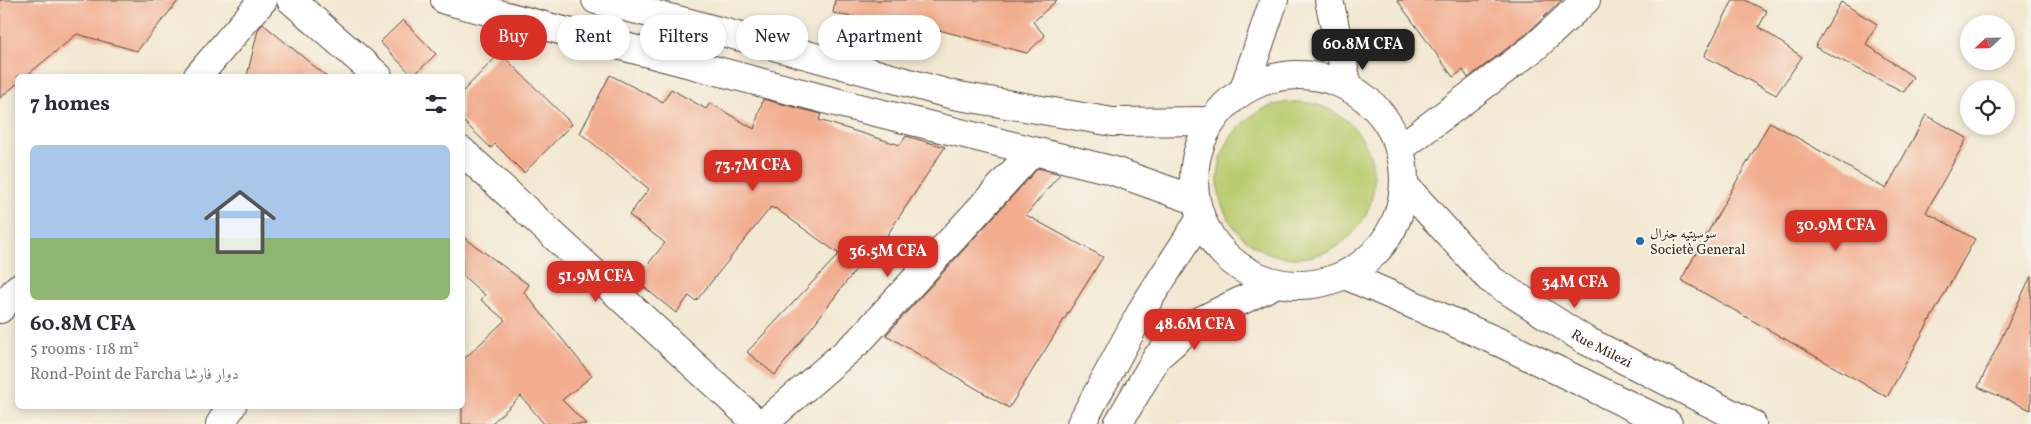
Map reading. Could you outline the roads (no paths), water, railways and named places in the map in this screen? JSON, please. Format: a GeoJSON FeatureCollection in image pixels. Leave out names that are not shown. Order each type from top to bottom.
{"type":"FeatureCollection","features":[{"type":"Feature","properties":{"kind":"street"},"geometry":{"type":"LineString","coordinates":[[200,74],[263,0]]}},
{"type":"Feature","properties":{"kind":"street"},"geometry":{"type":"LineString","coordinates":[[291,0],[376,74]]}},
{"type":"Feature","properties":{"kind":"street"},"geometry":{"type":"LineString","coordinates":[[445,0],[1111,170],[1198,209]]}},
{"type":"Feature","properties":{"kind":"street"},"geometry":{"type":"LineString","coordinates":[[596,0],[686,22],[953,95],[1113,122],[1211,121]]}},
{"type":"Feature","properties":{"kind":"street"},"geometry":{"type":"LineString","coordinates":[[1244,89],[1274,0]]}},
{"type":"Feature","properties":{"kind":"street"},"geometry":{"type":"LineString","coordinates":[[1329,0],[1348,87]]}},
{"type":"Feature","properties":{"kind":"street"},"geometry":{"type":"LineString","coordinates":[[1399,150],[1535,47],[1586,0]]}},
{"type":"Feature","properties":{"kind":"street"},"geometry":{"type":"LineString","coordinates":[[1278,76],[1314,76],[1348,87],[1376,110],[1388,124],[1399,150],[1404,185],[1399,213],[1387,238],[1368,260],[1345,275],[1311,285],[1277,283],[1245,271],[1218,249],[1198,209],[1194,173],[1198,146],[1211,121],[1225,103],[1244,89],[1278,76]]}},
{"type":"Feature","properties":{"kind":"street"},"geometry":{"type":"LineString","coordinates":[[763,424],[860,341],[1033,151]]}},
{"type":"Feature","properties":{"kind":"street"},"geometry":{"type":"LineString","coordinates":[[465,154],[758,424]]}},
{"type":"Feature","properties":{"kind":"street","name":"Rue Milezi"},"geometry":{"type":"LineString","coordinates":[[1404,185],[1490,279],[1584,340],[1752,424]]}},
{"type":"Feature","properties":{"kind":"street"},"geometry":{"type":"LineString","coordinates":[[1081,424],[1198,209]]}},
{"type":"Feature","properties":{"kind":"street"},"geometry":{"type":"LineString","coordinates":[[1345,275],[1501,343],[1668,424]]}},
{"type":"Feature","properties":{"kind":"street"},"geometry":{"type":"LineString","coordinates":[[1118,424],[1156,357],[1196,323],[1277,283]]}},
{"type":"Feature","properties":{"kind":"street"},"geometry":{"type":"LineString","coordinates":[[0,309],[15,292]]}},
{"type":"Feature","properties":{"kind":"street"},"geometry":{"type":"LineString","coordinates":[[220,424],[230,409]]}},
{"type":"Feature","properties":{"kind":"place","name":"سوسيتيه جنرال Societè General"},"geometry":{"type":"Point","coordinates":[1640,241]}}]}
